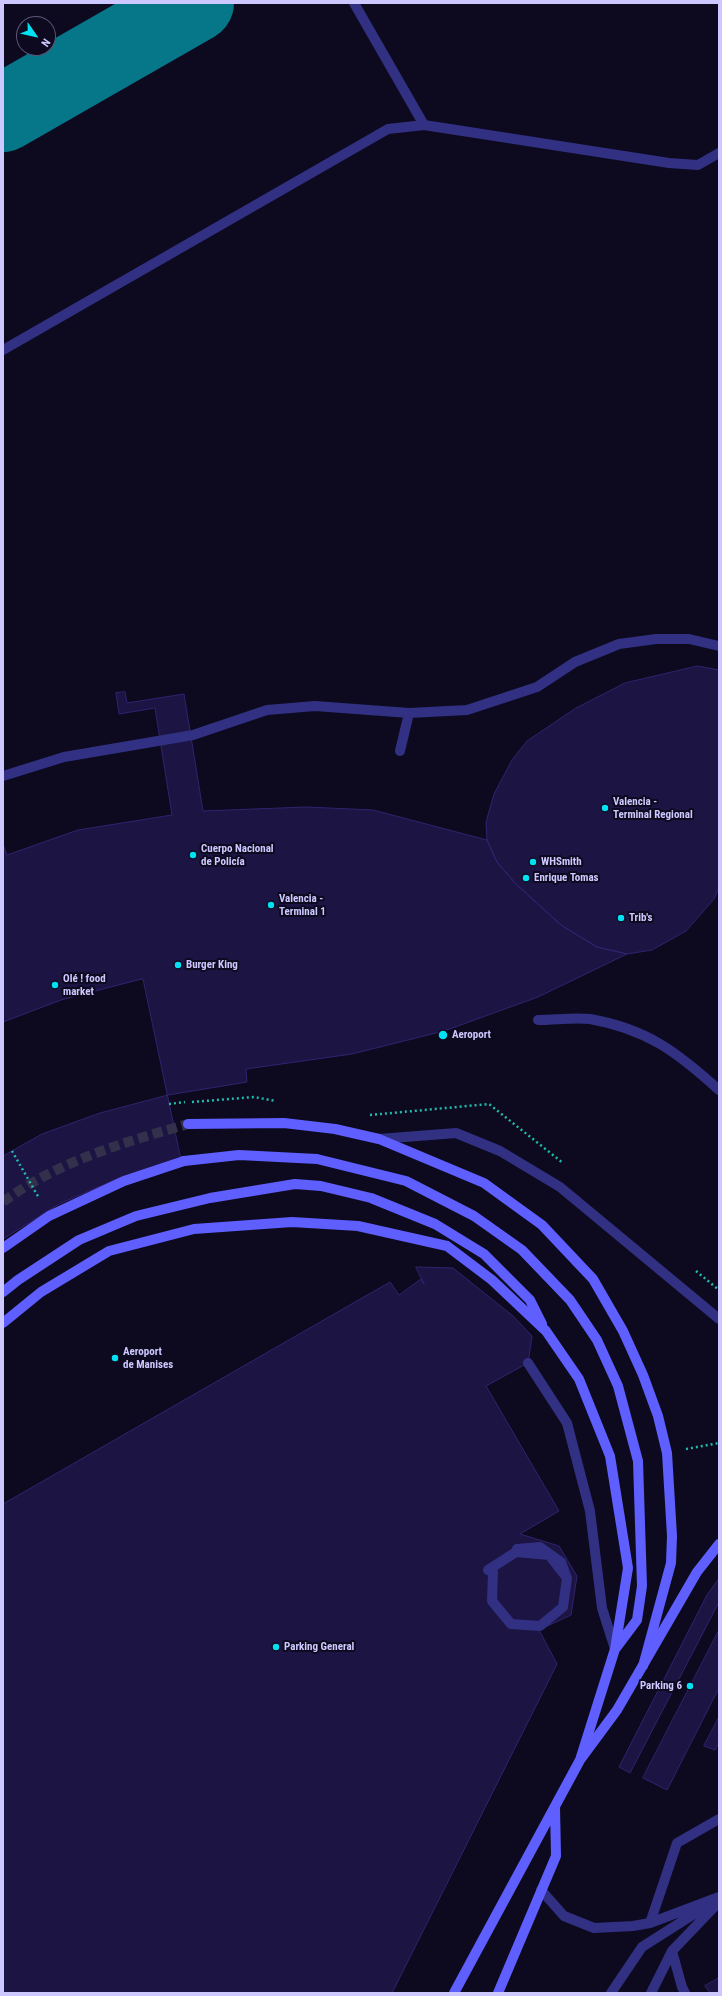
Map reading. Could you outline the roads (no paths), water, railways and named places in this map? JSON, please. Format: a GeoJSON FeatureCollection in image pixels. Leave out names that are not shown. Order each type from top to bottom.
{"type":"FeatureCollection","features":[{"type":"Feature","properties":{"kind":"street"},"geometry":{"type":"LineString","coordinates":[[188,1124],[284,1123],[335,1129],[379,1138],[484,1183],[542,1225],[593,1278],[623,1331],[643,1375],[658,1416],[667,1453],[672,1536],[671,1563],[643,1666]]}},
{"type":"Feature","properties":{"kind":"street"},"geometry":{"type":"LineString","coordinates":[[3,1248],[49,1216],[124,1181],[184,1161],[239,1155],[318,1159],[406,1181],[474,1216],[522,1250],[570,1300],[597,1340],[618,1386],[638,1461],[642,1586],[637,1620],[615,1649]]}},
{"type":"Feature","properties":{"kind":"street"},"geometry":{"type":"LineString","coordinates":[[3,1292],[18,1280],[79,1240],[136,1216],[210,1198],[295,1184],[321,1186],[371,1198],[435,1224],[484,1254],[530,1300],[546,1331],[579,1379],[610,1456],[628,1568],[615,1649],[580,1760]]}},
{"type":"Feature","properties":{"kind":"street"},"geometry":{"type":"LineString","coordinates":[[3,1323],[40,1292],[110,1251],[194,1229],[292,1222],[358,1226],[447,1246],[492,1280],[546,1331]]}},
{"type":"Feature","properties":{"kind":"street"},"geometry":{"type":"LineString","coordinates":[[454,1993],[580,1760],[617,1710],[697,1572],[719,1544]]}},
{"type":"Feature","properties":{"kind":"street"},"geometry":{"type":"LineString","coordinates":[[498,1993],[556,1856],[555,1805]]}},
{"type":"Feature","properties":{"kind":"lane"},"geometry":{"type":"LineString","coordinates":[[354,3],[424,125]]}},
{"type":"Feature","properties":{"kind":"lane"},"geometry":{"type":"LineString","coordinates":[[3,350],[388,129],[424,125],[669,163],[698,165],[719,153]]}},
{"type":"Feature","properties":{"kind":"lane"},"geometry":{"type":"LineString","coordinates":[[3,776],[64,757],[192,735],[267,710],[315,706],[409,713],[467,710],[537,686],[574,662],[619,644],[656,639],[683,639],[719,646]]}},
{"type":"Feature","properties":{"kind":"lane"},"geometry":{"type":"LineString","coordinates":[[400,751],[409,713]]}},
{"type":"Feature","properties":{"kind":"lane"},"geometry":{"type":"LineString","coordinates":[[538,1020],[589,1019],[645,1034],[684,1058],[719,1090]]}},
{"type":"Feature","properties":{"kind":"lane"},"geometry":{"type":"LineString","coordinates":[[379,1138],[456,1133],[500,1151],[560,1187],[719,1319]]}},
{"type":"Feature","properties":{"kind":"lane"},"geometry":{"type":"LineString","coordinates":[[528,1362],[566,1424],[590,1511],[602,1608],[615,1649]]}},
{"type":"Feature","properties":{"kind":"lane"},"geometry":{"type":"LineString","coordinates":[[488,1570],[494,1567],[500,1563],[505,1560],[516,1552],[549,1554],[567,1578],[563,1607],[540,1626],[511,1624],[492,1601],[493,1572],[498,1566],[503,1561],[508,1555],[514,1549],[540,1547],[561,1562],[570,1586],[562,1612],[540,1626],[514,1626],[494,1609],[488,1584]]}},
{"type":"Feature","properties":{"kind":"lane"},"geometry":{"type":"LineString","coordinates":[[650,1923],[677,1843],[719,1819]]}},
{"type":"Feature","properties":{"kind":"lane"},"geometry":{"type":"LineString","coordinates":[[541,1890],[564,1916],[594,1928],[633,1926],[650,1923],[719,1899]]}},
{"type":"Feature","properties":{"kind":"lane"},"geometry":{"type":"LineString","coordinates":[[651,1993],[672,1951],[719,1899]]}},
{"type":"Feature","properties":{"kind":"lane"},"geometry":{"type":"LineString","coordinates":[[611,1993],[642,1947],[719,1899]]}},
{"type":"Feature","properties":{"kind":"lane"},"geometry":{"type":"LineString","coordinates":[[672,1951],[685,1993]]}},
{"type":"Feature","properties":{"kind":"tunnel"},"geometry":{"type":"LineString","coordinates":[[3,1202],[45,1175],[68,1164],[116,1146],[188,1124]]}},
{"type":"Feature","properties":{"kind":"place","name":"Valencia - Terminal Regional"},"geometry":{"type":"Point","coordinates":[605,808]}},
{"type":"Feature","properties":{"kind":"place","name":"Cuerpo Nacional de Policía"},"geometry":{"type":"Point","coordinates":[193,855]}},
{"type":"Feature","properties":{"kind":"place","name":"WHSmith"},"geometry":{"type":"Point","coordinates":[533,862]}},
{"type":"Feature","properties":{"kind":"place","name":"Enrique Tomas"},"geometry":{"type":"Point","coordinates":[526,878]}},
{"type":"Feature","properties":{"kind":"place","name":"Valencia - Terminal 1"},"geometry":{"type":"Point","coordinates":[271,905]}},
{"type":"Feature","properties":{"kind":"place","name":"Trib's"},"geometry":{"type":"Point","coordinates":[621,918]}},
{"type":"Feature","properties":{"kind":"place","name":"Burger King"},"geometry":{"type":"Point","coordinates":[178,965]}},
{"type":"Feature","properties":{"kind":"place","name":"Olé ! food market"},"geometry":{"type":"Point","coordinates":[55,985]}},
{"type":"Feature","properties":{"kind":"place","name":"Aeroport"},"geometry":{"type":"Point","coordinates":[443,1035]}},
{"type":"Feature","properties":{"kind":"place","name":"Aeroport de Manises"},"geometry":{"type":"Point","coordinates":[115,1358]}},
{"type":"Feature","properties":{"kind":"place","name":"Parking General"},"geometry":{"type":"Point","coordinates":[276,1647]}},
{"type":"Feature","properties":{"kind":"place","name":"Parking 6"},"geometry":{"type":"Point","coordinates":[690,1686]}}]}
